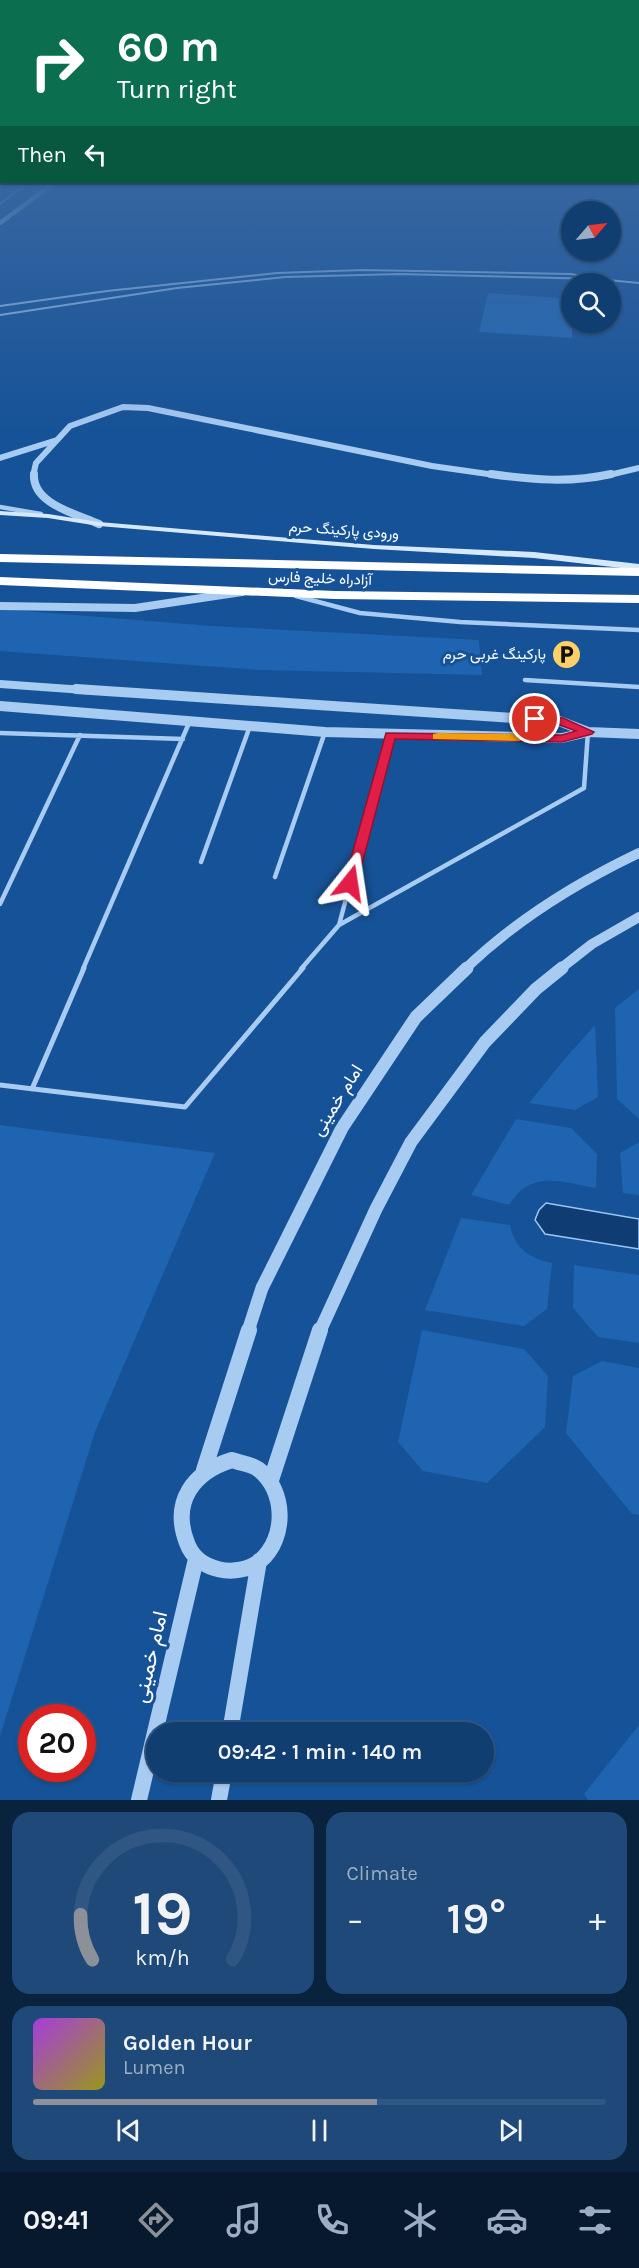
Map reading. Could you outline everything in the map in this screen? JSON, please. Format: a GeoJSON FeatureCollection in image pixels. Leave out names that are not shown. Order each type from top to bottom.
{"type":"FeatureCollection","features":[{"type":"Feature","properties":{"kind":"highway","name":"آزادراه خلیج فارس"},"geometry":{"type":"LineString","coordinates":[[0,558],[639,572]]}},
{"type":"Feature","properties":{"kind":"highway","name":"آزادراه خلیج فارس"},"geometry":{"type":"LineString","coordinates":[[0,581],[247,592],[639,599]]}},
{"type":"Feature","properties":{"kind":"main road","name":"ورودی پارکینگ حرم"},"geometry":{"type":"LineString","coordinates":[[0,513],[48,516],[99,524],[374,547],[534,555],[639,567]]}},
{"type":"Feature","properties":{"kind":"street"},"geometry":{"type":"LineString","coordinates":[[99,524],[48,501],[35,488],[33,477],[36,463],[70,426],[123,406],[148,408],[432,466],[541,481],[594,478],[639,468]]}},
{"type":"Feature","properties":{"kind":"street"},"geometry":{"type":"LineString","coordinates":[[0,458],[58,440]]}},
{"type":"Feature","properties":{"kind":"street"},"geometry":{"type":"LineString","coordinates":[[0,507],[48,516]]}},
{"type":"Feature","properties":{"kind":"street"},"geometry":{"type":"LineString","coordinates":[[0,606],[135,608],[247,592]]}},
{"type":"Feature","properties":{"kind":"street"},"geometry":{"type":"LineString","coordinates":[[286,593],[360,613],[460,622],[639,630]]}},
{"type":"Feature","properties":{"kind":"street"},"geometry":{"type":"LineString","coordinates":[[525,680],[639,687]]}},
{"type":"Feature","properties":{"kind":"street"},"geometry":{"type":"LineString","coordinates":[[0,684],[559,721],[588,732]]}},
{"type":"Feature","properties":{"kind":"street"},"geometry":{"type":"LineString","coordinates":[[0,706],[189,723],[390,735],[562,738],[588,732],[639,734]]}},
{"type":"Feature","properties":{"kind":"street","name":"امام خمینی"},"geometry":{"type":"LineString","coordinates":[[204,1470],[261,1288],[342,1128],[416,1017],[486,949],[534,913],[590,876],[639,853]]}},
{"type":"Feature","properties":{"kind":"street"},"geometry":{"type":"LineString","coordinates":[[271,1480],[321,1327],[376,1209],[411,1142],[485,1042],[536,989],[592,944],[639,917]]}},
{"type":"Feature","properties":{"kind":"street"},"geometry":{"type":"LineString","coordinates":[[232,1460],[247,1461],[261,1469],[271,1480],[279,1500],[280,1522],[277,1537],[270,1550],[259,1561],[243,1569],[226,1572],[210,1568],[196,1558],[187,1545],[182,1530],[181,1512],[185,1496],[193,1482],[204,1470],[218,1463],[232,1460]]}},
{"type":"Feature","properties":{"kind":"street","name":"امام خمینی"},"geometry":{"type":"LineString","coordinates":[[139,1800],[196,1558]]}},
{"type":"Feature","properties":{"kind":"street"},"geometry":{"type":"LineString","coordinates":[[232,1722],[259,1561]]}},
{"type":"Feature","properties":{"kind":"street"},"geometry":{"type":"LineString","coordinates":[[219,1800],[222,1782]]}},
{"type":"Feature","properties":{"kind":"lane"},"geometry":{"type":"LineString","coordinates":[[0,306],[107,291],[277,273],[362,270],[561,274]]}},
{"type":"Feature","properties":{"kind":"lane"},"geometry":{"type":"LineString","coordinates":[[0,315],[144,293],[284,277],[376,273],[561,279]]}},
{"type":"Feature","properties":{"kind":"lane"},"geometry":{"type":"LineString","coordinates":[[621,281],[639,283]]}},
{"type":"Feature","properties":{"kind":"lane"},"geometry":{"type":"LineString","coordinates":[[32,1089],[189,723]]}},
{"type":"Feature","properties":{"kind":"lane"},"geometry":{"type":"LineString","coordinates":[[201,862],[250,726]]}},
{"type":"Feature","properties":{"kind":"lane"},"geometry":{"type":"LineString","coordinates":[[274,877],[325,732]]}},
{"type":"Feature","properties":{"kind":"lane"},"geometry":{"type":"LineString","coordinates":[[0,1085],[185,1107],[339,925],[584,788],[588,732]]}},
{"type":"Feature","properties":{"kind":"lane"},"geometry":{"type":"LineString","coordinates":[[0,733],[183,740]]}},
{"type":"Feature","properties":{"kind":"lane"},"geometry":{"type":"LineString","coordinates":[[0,904],[80,735]]}},
{"type":"Feature","properties":{"kind":"lane"},"geometry":{"type":"LineString","coordinates":[[339,925],[390,735]]}},
{"type":"Feature","properties":{"kind":"shaded area"},"geometry":{"type":"Polygon","coordinates":[[[0,609],[212,626],[479,640],[482,675],[261,670],[0,651],[0,609]]]}},
{"type":"Feature","properties":{"kind":"shaded area"},"geometry":{"type":"Polygon","coordinates":[[[639,989],[639,1119],[617,1099],[615,1008],[639,989]]]}},
{"type":"Feature","properties":{"kind":"shaded area"},"geometry":{"type":"Polygon","coordinates":[[[595,1025],[598,1097],[575,1110],[529,1103],[562,1062],[595,1025]]]}},
{"type":"Feature","properties":{"kind":"shaded area"},"geometry":{"type":"Polygon","coordinates":[[[516,1119],[571,1128],[597,1154],[596,1188],[559,1181],[537,1182],[527,1186],[509,1205],[471,1195],[516,1119]]]}},
{"type":"Feature","properties":{"kind":"shaded area"},"geometry":{"type":"Polygon","coordinates":[[[0,1125],[215,1153],[95,1432],[0,1736],[0,1125]]]}},
{"type":"Feature","properties":{"kind":"shaded area"},"geometry":{"type":"Polygon","coordinates":[[[639,1142],[639,1195],[623,1193],[620,1153],[639,1142]]]}},
{"type":"Feature","properties":{"kind":"shaded area"},"geometry":{"type":"Polygon","coordinates":[[[546,1203],[639,1219],[639,1249],[545,1234],[535,1220],[539,1210],[546,1203]]]}},
{"type":"Feature","properties":{"kind":"shaded area"},"geometry":{"type":"Polygon","coordinates":[[[461,1218],[510,1225],[515,1240],[524,1251],[552,1263],[547,1309],[524,1326],[425,1310],[461,1218]]]}},
{"type":"Feature","properties":{"kind":"shaded area"},"geometry":{"type":"Polygon","coordinates":[[[574,1265],[639,1275],[639,1343],[598,1337],[573,1308],[574,1265]]]}},
{"type":"Feature","properties":{"kind":"shaded area"},"geometry":{"type":"Polygon","coordinates":[[[422,1330],[524,1349],[548,1376],[545,1427],[487,1483],[423,1471],[398,1442],[422,1330]]]}},
{"type":"Feature","properties":{"kind":"shaded area"},"geometry":{"type":"Polygon","coordinates":[[[602,1361],[639,1368],[639,1515],[632,1514],[566,1433],[573,1376],[602,1361]]]}},
{"type":"Feature","properties":{"kind":"shaded area"},"geometry":{"type":"Polygon","coordinates":[[[639,1725],[639,1800],[588,1800],[584,1794],[639,1725]]]}},
{"type":"Feature","properties":{"kind":"building"},"geometry":{"type":"Polygon","coordinates":[[[488,293],[561,298],[561,333],[572,333],[572,338],[479,332],[488,293]]]}},
{"type":"Feature","properties":{"kind":"slow traffic"},"geometry":{"type":"LineString","coordinates":[[438,736],[519,738]]}},
{"type":"Feature","properties":{"kind":"place","name":"پارکینگ غربی حرم"},"geometry":{"type":"Point","coordinates":[567,654]}},
{"type":"Feature","properties":{"kind":"route"},"geometry":{"type":"LineString","coordinates":[[350,883],[390,735],[562,738],[588,732],[559,721],[535,719]]}}]}
